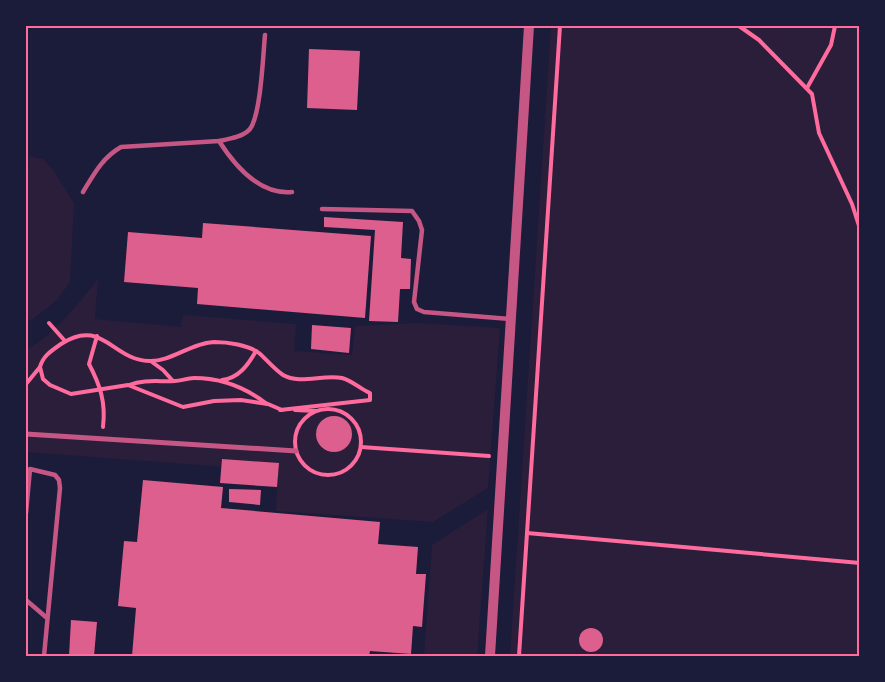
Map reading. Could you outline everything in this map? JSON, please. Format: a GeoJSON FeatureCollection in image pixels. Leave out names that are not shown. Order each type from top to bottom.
{"type":"FeatureCollection","features":[{"type":"Feature","properties":{"kind":"street"},"geometry":{"type":"LineString","coordinates":[[490,657],[529,26]]}},
{"type":"Feature","properties":{"kind":"street"},"geometry":{"type":"LineString","coordinates":[[26,434],[296,451]]}},
{"type":"Feature","properties":{"kind":"lane"},"geometry":{"type":"LineString","coordinates":[[83,192],[97,168],[109,154],[121,147],[219,141],[235,138],[249,130],[256,113],[265,34]]}},
{"type":"Feature","properties":{"kind":"lane"},"geometry":{"type":"LineString","coordinates":[[219,141],[232,160],[253,179],[276,192],[292,192]]}},
{"type":"Feature","properties":{"kind":"lane"},"geometry":{"type":"LineString","coordinates":[[322,209],[412,211],[422,230],[414,302],[417,309],[424,312],[511,319]]}},
{"type":"Feature","properties":{"kind":"lane"},"geometry":{"type":"LineString","coordinates":[[26,513],[30,469],[55,475],[59,480],[60,488],[44,657]]}},
{"type":"Feature","properties":{"kind":"lane"},"geometry":{"type":"LineString","coordinates":[[26,600],[47,618]]}},
{"type":"Feature","properties":{"kind":"path"},"geometry":{"type":"LineString","coordinates":[[519,657],[560,26]]}},
{"type":"Feature","properties":{"kind":"path"},"geometry":{"type":"LineString","coordinates":[[739,26],[759,40],[807,87],[814,101],[819,133],[852,204],[860,229]]}},
{"type":"Feature","properties":{"kind":"path"},"geometry":{"type":"LineString","coordinates":[[807,87],[831,45],[835,26]]}},
{"type":"Feature","properties":{"kind":"path"},"geometry":{"type":"LineString","coordinates":[[48,322],[65,341]]}},
{"type":"Feature","properties":{"kind":"path"},"geometry":{"type":"LineString","coordinates":[[26,384],[40,367],[43,357],[65,341],[85,334],[97,336],[133,357],[151,362],[174,381]]}},
{"type":"Feature","properties":{"kind":"path"},"geometry":{"type":"LineString","coordinates":[[97,336],[88,364],[100,388],[104,414],[102,439]]}},
{"type":"Feature","properties":{"kind":"path"},"geometry":{"type":"LineString","coordinates":[[151,362],[198,345],[214,342],[244,346],[256,351],[284,375],[297,379],[340,378],[351,381],[370,393],[370,400],[280,410]]}},
{"type":"Feature","properties":{"kind":"path"},"geometry":{"type":"LineString","coordinates":[[40,367],[43,379],[59,390],[71,394],[141,381],[174,381],[193,378],[231,379],[248,365],[256,351]]}},
{"type":"Feature","properties":{"kind":"path"},"geometry":{"type":"LineString","coordinates":[[217,380],[240,386],[280,410],[336,409],[353,420],[358,428],[361,447],[351,466],[342,472],[321,474],[311,470],[303,463],[296,451],[297,433],[301,424],[316,411]]}},
{"type":"Feature","properties":{"kind":"path"},"geometry":{"type":"LineString","coordinates":[[128,385],[157,398],[183,406],[241,400],[268,404]]}},
{"type":"Feature","properties":{"kind":"path"},"geometry":{"type":"LineString","coordinates":[[361,447],[503,457]]}},
{"type":"Feature","properties":{"kind":"path"},"geometry":{"type":"LineString","coordinates":[[527,532],[860,563]]}},
{"type":"Feature","properties":{"kind":"shaded area"},"geometry":{"type":"Polygon","coordinates":[[[551,26],[859,26],[859,656],[510,656],[551,26]]]}},
{"type":"Feature","properties":{"kind":"shaded area"},"geometry":{"type":"Polygon","coordinates":[[[29,156],[43,159],[53,170],[74,203],[70,282],[57,300],[33,319],[26,321],[26,201],[29,156]]]}},
{"type":"Feature","properties":{"kind":"shaded area"},"geometry":{"type":"Polygon","coordinates":[[[98,279],[95,319],[181,327],[183,315],[296,324],[294,351],[352,355],[355,326],[419,323],[500,328],[488,488],[433,522],[276,511],[278,471],[26,452],[26,350],[47,336],[98,279]]]}},
{"type":"Feature","properties":{"kind":"shaded area"},"geometry":{"type":"Polygon","coordinates":[[[488,509],[477,656],[424,656],[432,545],[488,509]]]}},
{"type":"Feature","properties":{"kind":"building"},"geometry":{"type":"Polygon","coordinates":[[[309,49],[360,51],[357,110],[307,108],[309,49]]]}},
{"type":"Feature","properties":{"kind":"building"},"geometry":{"type":"Polygon","coordinates":[[[324,217],[403,222],[401,258],[411,259],[410,289],[400,289],[398,322],[369,321],[375,230],[324,227],[324,217]]]}},
{"type":"Feature","properties":{"kind":"building"},"geometry":{"type":"Polygon","coordinates":[[[203,223],[371,236],[365,318],[197,304],[198,288],[124,282],[128,232],[202,238],[203,223]]]}},
{"type":"Feature","properties":{"kind":"building"},"geometry":{"type":"Polygon","coordinates":[[[312,325],[351,328],[349,353],[311,349],[312,325]]]}},
{"type":"Feature","properties":{"kind":"building"},"geometry":{"type":"Polygon","coordinates":[[[334,416],[347,421],[352,434],[347,447],[334,452],[321,447],[316,434],[321,421],[334,416]]]}},
{"type":"Feature","properties":{"kind":"building"},"geometry":{"type":"Polygon","coordinates":[[[222,459],[279,463],[277,487],[220,483],[222,459]]]}},
{"type":"Feature","properties":{"kind":"building"},"geometry":{"type":"Polygon","coordinates":[[[143,480],[223,487],[221,508],[380,522],[378,544],[418,547],[416,574],[426,574],[422,627],[413,626],[411,654],[370,651],[369,656],[132,656],[136,608],[118,606],[124,541],[137,542],[143,480]]]}},
{"type":"Feature","properties":{"kind":"building"},"geometry":{"type":"Polygon","coordinates":[[[229,489],[261,490],[260,505],[229,502],[229,489]]]}},
{"type":"Feature","properties":{"kind":"building"},"geometry":{"type":"Polygon","coordinates":[[[71,620],[97,622],[94,656],[69,656],[71,620]]]}},
{"type":"Feature","properties":{"kind":"building"},"geometry":{"type":"Polygon","coordinates":[[[591,628],[600,631],[603,640],[600,649],[591,652],[582,649],[579,640],[582,631],[591,628]]]}}]}
